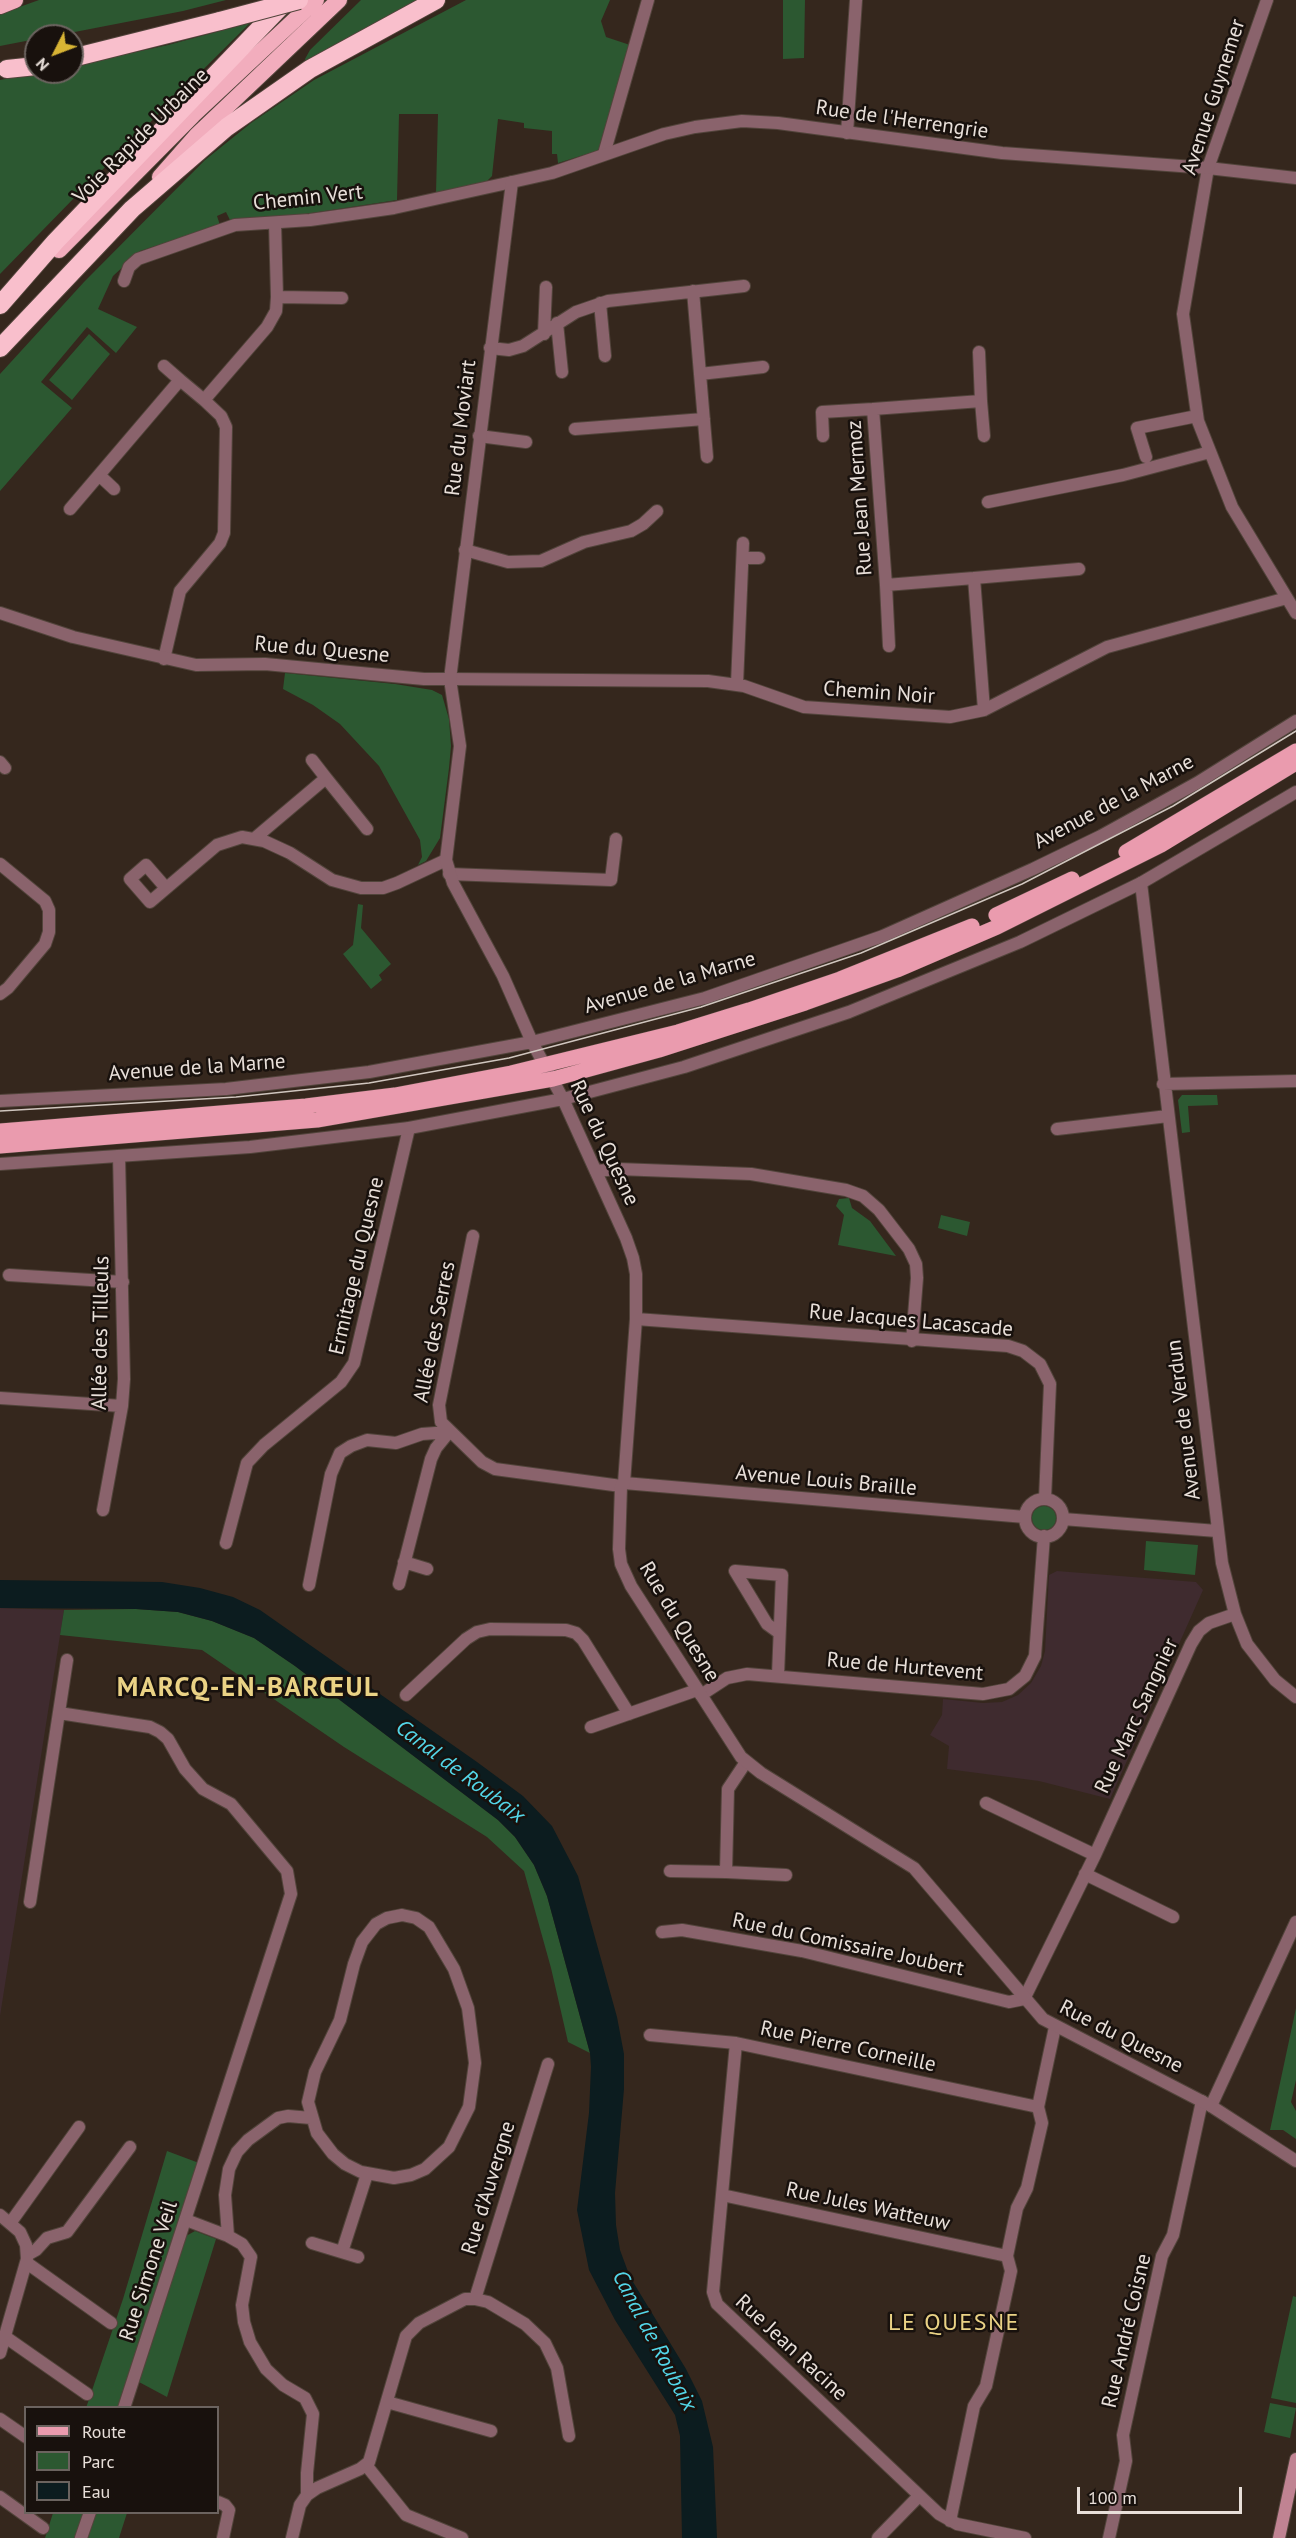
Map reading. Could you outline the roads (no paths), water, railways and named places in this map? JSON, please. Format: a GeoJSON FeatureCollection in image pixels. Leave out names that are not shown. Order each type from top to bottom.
{"type":"FeatureCollection","features":[{"type":"Feature","properties":{"kind":"highway"},"geometry":{"type":"LineString","coordinates":[[0,6],[15,0]]}},
{"type":"Feature","properties":{"kind":"highway"},"geometry":{"type":"LineString","coordinates":[[84,55],[274,0]]}},
{"type":"Feature","properties":{"kind":"highway"},"geometry":{"type":"LineString","coordinates":[[0,306],[55,242],[287,0]]}},
{"type":"Feature","properties":{"kind":"highway"},"geometry":{"type":"LineString","coordinates":[[84,48],[299,0]]}},
{"type":"Feature","properties":{"kind":"highway","name":"Voie Rapide Urbaine"},"geometry":{"type":"LineString","coordinates":[[0,306],[186,122],[316,0]]}},
{"type":"Feature","properties":{"kind":"highway","name":"Voie Rapide Urbaine"},"geometry":{"type":"LineString","coordinates":[[132,210],[197,135],[339,0]]}},
{"type":"Feature","properties":{"kind":"highway"},"geometry":{"type":"LineString","coordinates":[[0,348],[132,210],[217,135],[273,93],[328,58],[436,0]]}},
{"type":"Feature","properties":{"kind":"highway"},"geometry":{"type":"LineString","coordinates":[[3,69],[24,63]]}},
{"type":"Feature","properties":{"kind":"highway"},"geometry":{"type":"LineString","coordinates":[[3,69],[24,67]]}},
{"type":"Feature","properties":{"kind":"main road"},"geometry":{"type":"LineString","coordinates":[[0,1131],[306,1106],[395,1095],[545,1065],[678,1032],[792,996],[956,933],[1013,908],[1126,852],[1296,751]]}},
{"type":"Feature","properties":{"kind":"main road"},"geometry":{"type":"LineString","coordinates":[[0,1146],[317,1120],[553,1079],[670,1047],[897,970],[1037,908],[1161,845],[1296,763]]}},
{"type":"Feature","properties":{"kind":"main road"},"geometry":{"type":"LineString","coordinates":[[1279,2538],[1296,2459]]}},
{"type":"Feature","properties":{"kind":"street"},"geometry":{"type":"LineString","coordinates":[[604,154],[648,0]]}},
{"type":"Feature","properties":{"kind":"street"},"geometry":{"type":"LineString","coordinates":[[847,133],[856,0]]}},
{"type":"Feature","properties":{"kind":"street","name":"Avenue Guynemer"},"geometry":{"type":"LineString","coordinates":[[1267,0],[1208,168],[1183,314],[1197,416],[1210,452],[1232,507],[1296,613]]}},
{"type":"Feature","properties":{"kind":"street","name":"Rue de l'Herrengrie"},"geometry":{"type":"LineString","coordinates":[[512,182],[552,173],[664,134],[721,123],[765,122],[1002,153],[1208,168],[1296,178]]}},
{"type":"Feature","properties":{"kind":"street","name":"Chemin Vert"},"geometry":{"type":"LineString","coordinates":[[124,281],[131,264],[141,257],[235,225],[310,220],[404,206],[512,182]]}},
{"type":"Feature","properties":{"kind":"street","name":"Rue du Moviart"},"geometry":{"type":"LineString","coordinates":[[450,679],[512,182]]}},
{"type":"Feature","properties":{"kind":"street"},"geometry":{"type":"LineString","coordinates":[[204,400],[267,327],[276,311],[274,223]]}},
{"type":"Feature","properties":{"kind":"street"},"geometry":{"type":"LineString","coordinates":[[490,348],[515,349],[576,312],[600,303],[622,298],[744,286]]}},
{"type":"Feature","properties":{"kind":"street"},"geometry":{"type":"LineString","coordinates":[[543,334],[546,287]]}},
{"type":"Feature","properties":{"kind":"street"},"geometry":{"type":"LineString","coordinates":[[693,291],[707,457]]}},
{"type":"Feature","properties":{"kind":"street"},"geometry":{"type":"LineString","coordinates":[[277,297],[342,297]]}},
{"type":"Feature","properties":{"kind":"street"},"geometry":{"type":"LineString","coordinates":[[600,303],[605,356]]}},
{"type":"Feature","properties":{"kind":"street"},"geometry":{"type":"LineString","coordinates":[[558,323],[562,372]]}},
{"type":"Feature","properties":{"kind":"street"},"geometry":{"type":"LineString","coordinates":[[979,352],[984,436]]}},
{"type":"Feature","properties":{"kind":"street"},"geometry":{"type":"LineString","coordinates":[[164,366],[221,416],[226,427],[224,533],[219,543],[180,591],[164,659]]}},
{"type":"Feature","properties":{"kind":"street"},"geometry":{"type":"LineString","coordinates":[[700,374],[763,367]]}},
{"type":"Feature","properties":{"kind":"street"},"geometry":{"type":"LineString","coordinates":[[70,509],[180,380]]}},
{"type":"Feature","properties":{"kind":"street","name":"Rue Jean Mermoz"},"geometry":{"type":"LineString","coordinates":[[824,436],[822,412],[981,401]]}},
{"type":"Feature","properties":{"kind":"street","name":"Rue Jean Mermoz"},"geometry":{"type":"LineString","coordinates":[[873,409],[889,646]]}},
{"type":"Feature","properties":{"kind":"street"},"geometry":{"type":"LineString","coordinates":[[1146,457],[1137,428],[1197,416]]}},
{"type":"Feature","properties":{"kind":"street"},"geometry":{"type":"LineString","coordinates":[[575,429],[704,419]]}},
{"type":"Feature","properties":{"kind":"street"},"geometry":{"type":"LineString","coordinates":[[479,436],[526,442]]}},
{"type":"Feature","properties":{"kind":"street"},"geometry":{"type":"LineString","coordinates":[[988,502],[1123,475],[1210,452]]}},
{"type":"Feature","properties":{"kind":"street"},"geometry":{"type":"LineString","coordinates":[[99,475],[114,489]]}},
{"type":"Feature","properties":{"kind":"street"},"geometry":{"type":"LineString","coordinates":[[465,550],[508,562],[542,561],[584,542],[630,531],[643,524],[657,511]]}},
{"type":"Feature","properties":{"kind":"street"},"geometry":{"type":"LineString","coordinates":[[737,684],[743,543]]}},
{"type":"Feature","properties":{"kind":"street"},"geometry":{"type":"LineString","coordinates":[[743,558],[759,558]]}},
{"type":"Feature","properties":{"kind":"street","name":"Rue Jean Mermoz"},"geometry":{"type":"LineString","coordinates":[[886,585],[1079,569]]}},
{"type":"Feature","properties":{"kind":"street"},"geometry":{"type":"LineString","coordinates":[[974,578],[984,710]]}},
{"type":"Feature","properties":{"kind":"street","name":"Chemin Noir"},"geometry":{"type":"LineString","coordinates":[[450,679],[684,680],[737,684],[786,702],[812,708],[940,717],[966,715],[984,710],[1107,647],[1287,598]]}},
{"type":"Feature","properties":{"kind":"street","name":"Rue du Quesne"},"geometry":{"type":"LineString","coordinates":[[0,613],[60,634],[196,665],[265,664],[424,679],[450,679],[460,746],[446,860],[449,874],[503,976],[532,1041],[563,1099],[632,1255],[636,1274],[636,1319],[619,1549],[624,1572],[746,1762],[914,1868],[1038,2015],[1056,2027],[1207,2103],[1296,2161]]}},
{"type":"Feature","properties":{"kind":"street","name":"Avenue de la Marne"},"geometry":{"type":"LineString","coordinates":[[0,1101],[226,1089],[387,1070],[532,1041],[705,998],[818,960],[901,928],[1033,869],[1110,831],[1197,783],[1296,721]]}},
{"type":"Feature","properties":{"kind":"street"},"geometry":{"type":"LineString","coordinates":[[312,760],[368,829]]}},
{"type":"Feature","properties":{"kind":"street"},"geometry":{"type":"LineString","coordinates":[[255,838],[326,778]]}},
{"type":"Feature","properties":{"kind":"street"},"geometry":{"type":"LineString","coordinates":[[0,1164],[250,1148],[409,1128],[563,1099],[707,1060],[849,1012],[1020,942],[1141,883],[1296,792]]}},
{"type":"Feature","properties":{"kind":"street"},"geometry":{"type":"LineString","coordinates":[[166,888],[218,845],[232,839],[255,838],[290,853],[332,880],[361,888],[383,888],[397,884],[446,860]]}},
{"type":"Feature","properties":{"kind":"street"},"geometry":{"type":"LineString","coordinates":[[449,874],[611,880],[616,839]]}},
{"type":"Feature","properties":{"kind":"street"},"geometry":{"type":"LineString","coordinates":[[0,864],[45,902],[49,910],[49,932],[45,944],[8,988],[0,994]]}},
{"type":"Feature","properties":{"kind":"street","name":"Avenue de Verdun"},"geometry":{"type":"LineString","coordinates":[[1141,883],[1163,1084],[1224,1575],[1235,1614],[1252,1652],[1281,1686],[1296,1697]]}},
{"type":"Feature","properties":{"kind":"street"},"geometry":{"type":"LineString","coordinates":[[1163,1084],[1296,1081]]}},
{"type":"Feature","properties":{"kind":"street"},"geometry":{"type":"LineString","coordinates":[[1057,1129],[1168,1116]]}},
{"type":"Feature","properties":{"kind":"street","name":"Ermitage du Quesne"},"geometry":{"type":"LineString","coordinates":[[226,1543],[247,1463],[264,1445],[341,1382],[354,1363],[409,1128]]}},
{"type":"Feature","properties":{"kind":"street","name":"Allée des Tilleuls"},"geometry":{"type":"LineString","coordinates":[[103,1510],[122,1406],[124,1379],[118,1156]]}},
{"type":"Feature","properties":{"kind":"street"},"geometry":{"type":"LineString","coordinates":[[596,1171],[618,1169],[751,1174],[846,1190],[863,1196],[874,1204],[885,1218],[909,1249],[916,1264],[912,1341]]}},
{"type":"Feature","properties":{"kind":"street","name":"Allée des Serres"},"geometry":{"type":"LineString","coordinates":[[473,1236],[439,1405],[439,1417],[449,1432],[482,1462],[495,1469],[622,1485]]}},
{"type":"Feature","properties":{"kind":"street"},"geometry":{"type":"LineString","coordinates":[[9,1275],[123,1282]]}},
{"type":"Feature","properties":{"kind":"street","name":"Rue Jacques Lacascade"},"geometry":{"type":"LineString","coordinates":[[636,1319],[1015,1348],[1029,1354],[1040,1364],[1048,1378],[1051,1391],[1045,1499]]}},
{"type":"Feature","properties":{"kind":"street"},"geometry":{"type":"LineString","coordinates":[[0,1398],[122,1406]]}},
{"type":"Feature","properties":{"kind":"street","name":"Allée des Serres"},"geometry":{"type":"LineString","coordinates":[[399,1584],[431,1459],[436,1448],[449,1432]]}},
{"type":"Feature","properties":{"kind":"street","name":"Allée des Serres"},"geometry":{"type":"LineString","coordinates":[[309,1585],[331,1474],[340,1453],[367,1440],[396,1443],[422,1434],[449,1432]]}},
{"type":"Feature","properties":{"kind":"street","name":"Avenue Louis Braille"},"geometry":{"type":"LineString","coordinates":[[622,1485],[1025,1517]]}},
{"type":"Feature","properties":{"kind":"street"},"geometry":{"type":"LineString","coordinates":[[1045,1499],[1058,1505],[1063,1519],[1056,1532],[1044,1536],[1031,1532],[1025,1517],[1031,1504],[1045,1499]]}},
{"type":"Feature","properties":{"kind":"street"},"geometry":{"type":"LineString","coordinates":[[1063,1519],[1217,1531]]}},
{"type":"Feature","properties":{"kind":"street","name":"Rue de Hurtevent"},"geometry":{"type":"LineString","coordinates":[[591,1727],[699,1692],[733,1676],[747,1674],[983,1694],[1008,1689],[1025,1676],[1035,1656],[1044,1536]]}},
{"type":"Feature","properties":{"kind":"street"},"geometry":{"type":"LineString","coordinates":[[404,1562],[426,1569]]}},
{"type":"Feature","properties":{"kind":"street"},"geometry":{"type":"LineString","coordinates":[[778,1632],[767,1623],[735,1572],[782,1575],[778,1675]]}},
{"type":"Feature","properties":{"kind":"street","name":"Rue Marc Sangnier"},"geometry":{"type":"LineString","coordinates":[[1024,1999],[1095,1855],[1191,1644],[1199,1631],[1209,1623],[1235,1614]]}},
{"type":"Feature","properties":{"kind":"street"},"geometry":{"type":"LineString","coordinates":[[406,1695],[466,1639],[477,1632],[489,1629],[566,1630],[576,1633],[583,1640],[629,1714]]}},
{"type":"Feature","properties":{"kind":"street"},"geometry":{"type":"LineString","coordinates":[[30,1902],[66,1660]]}},
{"type":"Feature","properties":{"kind":"street","name":"Rue Simone Veil"},"geometry":{"type":"LineString","coordinates":[[59,1713],[150,1727],[160,1732],[168,1739],[185,1769],[203,1789],[231,1804],[287,1871],[291,1894],[125,2406]]}},
{"type":"Feature","properties":{"kind":"street"},"geometry":{"type":"LineString","coordinates":[[726,1872],[728,1789],[746,1762]]}},
{"type":"Feature","properties":{"kind":"street"},"geometry":{"type":"LineString","coordinates":[[986,1803],[1095,1855]]}},
{"type":"Feature","properties":{"kind":"street"},"geometry":{"type":"LineString","coordinates":[[670,1871],[786,1875]]}},
{"type":"Feature","properties":{"kind":"street"},"geometry":{"type":"LineString","coordinates":[[1085,1874],[1173,1917]]}},
{"type":"Feature","properties":{"kind":"street"},"geometry":{"type":"LineString","coordinates":[[402,1915],[416,1918],[439,1940],[462,1988],[475,2052],[472,2097],[467,2114],[454,2140],[431,2165],[418,2172],[402,2177],[384,2177],[367,2174],[345,2164],[322,2141],[311,2118],[308,2102],[310,2084],[340,2020],[362,1942],[372,1928],[387,1918],[402,1915]]}},
{"type":"Feature","properties":{"kind":"street"},"geometry":{"type":"LineString","coordinates":[[1207,2103],[1296,1922]]}},
{"type":"Feature","properties":{"kind":"street","name":"Rue du Comissaire Joubert"},"geometry":{"type":"LineString","coordinates":[[662,1932],[682,1930],[802,1950],[1009,2002],[1024,1999]]}},
{"type":"Feature","properties":{"kind":"street"},"geometry":{"type":"LineString","coordinates":[[950,2521],[974,2406],[986,2386],[1011,2271],[1007,2256],[1017,2208],[1028,2188],[1042,2123],[1038,2107],[1056,2027]]}},
{"type":"Feature","properties":{"kind":"street","name":"Rue Pierre Corneille"},"geometry":{"type":"LineString","coordinates":[[650,2035],[736,2043],[1038,2107]]}},
{"type":"Feature","properties":{"kind":"street","name":"Rue Jean Racine"},"geometry":{"type":"LineString","coordinates":[[736,2043],[713,2292],[717,2304],[919,2496],[950,2521],[1025,2538]]}},
{"type":"Feature","properties":{"kind":"street","name":"Rue d'Auvergne"},"geometry":{"type":"LineString","coordinates":[[475,2299],[546,2090],[548,2064]]}},
{"type":"Feature","properties":{"kind":"street","name":"Rue André Coisne"},"geometry":{"type":"LineString","coordinates":[[1109,2537],[1126,2461],[1123,2435],[1162,2256],[1173,2235],[1207,2103]]}},
{"type":"Feature","properties":{"kind":"street"},"geometry":{"type":"LineString","coordinates":[[228,2236],[225,2186],[229,2169],[242,2146],[278,2118],[288,2116],[311,2118]]}},
{"type":"Feature","properties":{"kind":"street"},"geometry":{"type":"LineString","coordinates":[[0,2354],[27,2259],[24,2238],[5,2219],[80,2127]]}},
{"type":"Feature","properties":{"kind":"street"},"geometry":{"type":"LineString","coordinates":[[27,2259],[47,2238],[67,2232],[130,2146]]}},
{"type":"Feature","properties":{"kind":"street"},"geometry":{"type":"LineString","coordinates":[[342,2252],[367,2174]]}},
{"type":"Feature","properties":{"kind":"street","name":"Rue Jules Watteuw"},"geometry":{"type":"LineString","coordinates":[[722,2195],[1007,2256]]}},
{"type":"Feature","properties":{"kind":"street"},"geometry":{"type":"LineString","coordinates":[[186,2220],[228,2236],[247,2249],[251,2257],[242,2305],[250,2342],[266,2369],[283,2385],[305,2398],[312,2408],[307,2495]]}},
{"type":"Feature","properties":{"kind":"street"},"geometry":{"type":"LineString","coordinates":[[312,2243],[357,2258]]}},
{"type":"Feature","properties":{"kind":"street"},"geometry":{"type":"LineString","coordinates":[[27,2259],[111,2323]]}},
{"type":"Feature","properties":{"kind":"street"},"geometry":{"type":"LineString","coordinates":[[292,2538],[300,2505],[307,2495],[366,2465],[371,2457],[404,2340],[410,2331],[419,2323],[460,2301],[475,2299],[488,2302],[525,2324],[545,2343],[557,2368],[569,2436]]}},
{"type":"Feature","properties":{"kind":"street"},"geometry":{"type":"LineString","coordinates":[[4,2336],[87,2394]]}},
{"type":"Feature","properties":{"kind":"street"},"geometry":{"type":"LineString","coordinates":[[387,2402],[491,2431]]}},
{"type":"Feature","properties":{"kind":"street"},"geometry":{"type":"LineString","coordinates":[[0,2419],[24,2436]]}},
{"type":"Feature","properties":{"kind":"street"},"geometry":{"type":"LineString","coordinates":[[366,2465],[406,2515],[462,2538]]}},
{"type":"Feature","properties":{"kind":"street"},"geometry":{"type":"LineString","coordinates":[[879,2538],[919,2496]]}},
{"type":"Feature","properties":{"kind":"street"},"geometry":{"type":"LineString","coordinates":[[0,2497],[43,2528]]}},
{"type":"Feature","properties":{"kind":"street"},"geometry":{"type":"LineString","coordinates":[[219,2502],[229,2510],[223,2538]]}},
{"type":"Feature","properties":{"kind":"street"},"geometry":{"type":"LineString","coordinates":[[81,2538],[89,2514]]}},
{"type":"Feature","properties":{"kind":"water","name":"Canal de Roubaix"},"geometry":{"type":"Polygon","coordinates":[[[0,1580],[162,1582],[200,1588],[233,1597],[260,1610],[477,1762],[523,1796],[552,1826],[578,1876],[617,2017],[624,2054],[624,2089],[615,2193],[616,2225],[620,2250],[630,2277],[686,2369],[702,2401],[713,2447],[717,2538],[682,2538],[680,2436],[675,2415],[615,2320],[589,2270],[577,2210],[589,2113],[590,2053],[547,1896],[534,1865],[515,1837],[498,1820],[295,1666],[254,1638],[212,1621],[178,1612],[136,1609],[0,1608],[0,1580]]]}},
{"type":"Feature","properties":{"kind":"tram line"},"geometry":{"type":"LineString","coordinates":[[0,1111],[236,1097],[369,1083],[509,1058],[701,1007],[861,953],[1022,884],[1173,806],[1296,731]]}},
{"type":"Feature","properties":{"kind":"district","name":"MARCQ-EN-BARŒUL"},"geometry":{"type":"Point","coordinates":[248,1688]}},
{"type":"Feature","properties":{"kind":"district","name":"LE QUESNE"},"geometry":{"type":"Point","coordinates":[954,2323]}}]}
